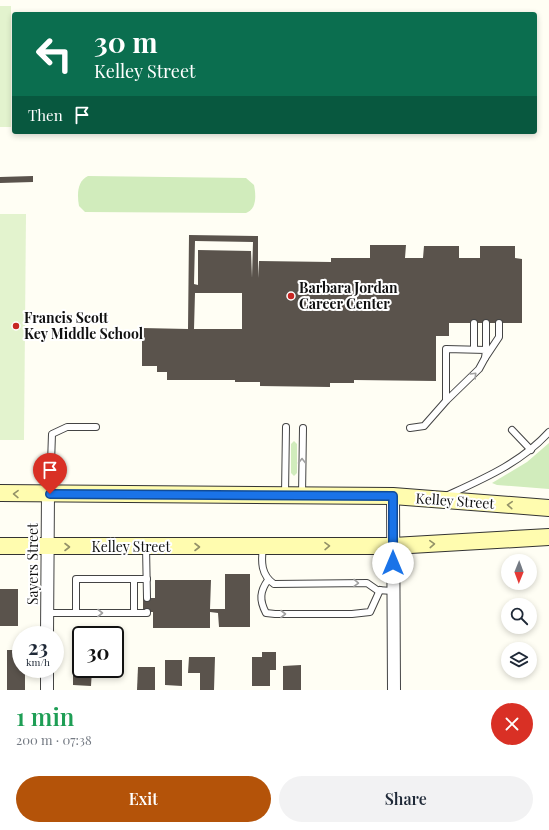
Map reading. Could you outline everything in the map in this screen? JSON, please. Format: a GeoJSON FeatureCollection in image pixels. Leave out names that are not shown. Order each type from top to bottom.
{"type":"FeatureCollection","features":[{"type":"Feature","properties":{"kind":"main road","name":"Kelley Street"},"geometry":{"type":"LineString","coordinates":[[0,493],[393,496],[549,508]]}},
{"type":"Feature","properties":{"kind":"main road","name":"Kelley Street"},"geometry":{"type":"LineString","coordinates":[[0,546],[393,546],[549,537]]}},
{"type":"Feature","properties":{"kind":"street","name":"Sayers Street"},"geometry":{"type":"LineString","coordinates":[[47,626],[49,494]]}},
{"type":"Feature","properties":{"kind":"street"},"geometry":{"type":"LineString","coordinates":[[393,496],[394,690]]}},
{"type":"Feature","properties":{"kind":"street"},"geometry":{"type":"LineString","coordinates":[[47,678],[47,690]]}},
{"type":"Feature","properties":{"kind":"lane"},"geometry":{"type":"LineString","coordinates":[[474,323],[474,349]]}},
{"type":"Feature","properties":{"kind":"lane"},"geometry":{"type":"LineString","coordinates":[[485,358],[486,323]]}},
{"type":"Feature","properties":{"kind":"lane"},"geometry":{"type":"LineString","coordinates":[[410,428],[424,426],[446,401],[479,369],[499,337],[499,323]]}},
{"type":"Feature","properties":{"kind":"lane"},"geometry":{"type":"LineString","coordinates":[[446,401],[446,349],[486,350]]}},
{"type":"Feature","properties":{"kind":"lane"},"geometry":{"type":"LineString","coordinates":[[49,494],[52,434],[67,427],[96,427]]}},
{"type":"Feature","properties":{"kind":"lane"},"geometry":{"type":"LineString","coordinates":[[285,494],[286,428]]}},
{"type":"Feature","properties":{"kind":"lane"},"geometry":{"type":"LineString","coordinates":[[302,495],[303,428]]}},
{"type":"Feature","properties":{"kind":"lane"},"geometry":{"type":"LineString","coordinates":[[512,430],[531,450]]}},
{"type":"Feature","properties":{"kind":"lane"},"geometry":{"type":"LineString","coordinates":[[437,500],[501,470],[531,450],[549,432]]}},
{"type":"Feature","properties":{"kind":"lane"},"geometry":{"type":"LineString","coordinates":[[146,547],[147,598]]}},
{"type":"Feature","properties":{"kind":"lane"},"geometry":{"type":"LineString","coordinates":[[263,547],[262,570],[268,580],[274,584],[367,583],[380,590],[393,591]]}},
{"type":"Feature","properties":{"kind":"lane"},"geometry":{"type":"LineString","coordinates":[[134,579],[134,613]]}},
{"type":"Feature","properties":{"kind":"lane"},"geometry":{"type":"LineString","coordinates":[[76,613],[76,580],[147,579]]}},
{"type":"Feature","properties":{"kind":"lane"},"geometry":{"type":"LineString","coordinates":[[268,580],[261,590],[261,604],[266,613],[352,614],[370,612],[380,590]]}},
{"type":"Feature","properties":{"kind":"lane"},"geometry":{"type":"LineString","coordinates":[[47,614],[147,612]]}},
{"type":"Feature","properties":{"kind":"green space"},"geometry":{"type":"Polygon","coordinates":[[[0,6],[11,6],[11,127],[0,127],[0,6]]]}},
{"type":"Feature","properties":{"kind":"green space"},"geometry":{"type":"Polygon","coordinates":[[[88,176],[246,178],[254,185],[255,201],[250,211],[246,213],[85,212],[79,206],[78,193],[82,181],[88,176]]]}},
{"type":"Feature","properties":{"kind":"green space"},"geometry":{"type":"Polygon","coordinates":[[[0,214],[26,214],[24,440],[0,440],[0,214]]]}},
{"type":"Feature","properties":{"kind":"green space"},"geometry":{"type":"Polygon","coordinates":[[[294,441],[297,444],[297,473],[294,476],[291,473],[291,444],[294,441]]]}},
{"type":"Feature","properties":{"kind":"green space"},"geometry":{"type":"Polygon","coordinates":[[[549,443],[549,489],[497,485],[492,483],[527,462],[549,443]]]}},
{"type":"Feature","properties":{"kind":"building"},"geometry":{"type":"Polygon","coordinates":[[[33,176],[33,182],[0,183],[0,177],[33,176]]]}},
{"type":"Feature","properties":{"kind":"building"},"geometry":{"type":"Polygon","coordinates":[[[189,235],[258,236],[258,278],[259,261],[331,262],[331,258],[370,258],[370,245],[406,245],[405,258],[423,258],[424,246],[459,246],[459,258],[480,258],[480,246],[515,246],[515,258],[522,259],[522,323],[449,323],[449,336],[436,336],[436,381],[354,380],[354,383],[330,383],[330,387],[260,386],[260,382],[235,382],[235,380],[167,380],[167,372],[157,372],[157,366],[142,366],[142,328],[188,329],[189,235]],[[195,241],[194,284],[198,285],[198,250],[251,251],[252,278],[253,242],[195,241]],[[195,293],[194,329],[242,329],[242,293],[195,293]]]}},
{"type":"Feature","properties":{"kind":"building"},"geometry":{"type":"Polygon","coordinates":[[[225,574],[250,574],[250,627],[219,627],[218,613],[210,612],[210,628],[153,628],[153,612],[143,612],[143,598],[155,598],[155,580],[211,580],[210,609],[225,609],[225,574]]]}},
{"type":"Feature","properties":{"kind":"building"},"geometry":{"type":"Polygon","coordinates":[[[0,589],[18,589],[18,626],[0,626],[0,589]]]}},
{"type":"Feature","properties":{"kind":"building"},"geometry":{"type":"Polygon","coordinates":[[[7,650],[12,650],[12,678],[25,678],[25,690],[7,690],[7,650]]]}},
{"type":"Feature","properties":{"kind":"building"},"geometry":{"type":"Polygon","coordinates":[[[262,652],[276,652],[276,670],[270,670],[270,686],[252,686],[252,657],[262,657],[262,652]]]}},
{"type":"Feature","properties":{"kind":"building"},"geometry":{"type":"Polygon","coordinates":[[[189,657],[215,657],[214,690],[200,690],[200,673],[188,673],[189,657]]]}},
{"type":"Feature","properties":{"kind":"building"},"geometry":{"type":"Polygon","coordinates":[[[165,660],[182,660],[182,686],[165,685],[165,660]]]}},
{"type":"Feature","properties":{"kind":"building"},"geometry":{"type":"Polygon","coordinates":[[[301,665],[301,690],[283,690],[283,666],[301,665]]]}},
{"type":"Feature","properties":{"kind":"building"},"geometry":{"type":"Polygon","coordinates":[[[138,667],[155,667],[155,690],[137,690],[138,667]]]}},
{"type":"Feature","properties":{"kind":"building"},"geometry":{"type":"Polygon","coordinates":[[[73,678],[91,678],[91,686],[73,685],[73,678]]]}},
{"type":"Feature","properties":{"kind":"place","name":"Barbara Jordan Career Center"},"geometry":{"type":"Point","coordinates":[291,296]}},
{"type":"Feature","properties":{"kind":"place","name":"Francis Scott Key Middle School"},"geometry":{"type":"Point","coordinates":[16,326]}},
{"type":"Feature","properties":{"kind":"route"},"geometry":{"type":"LineString","coordinates":[[50,494],[294,494],[393,496],[393,563]]}}]}
